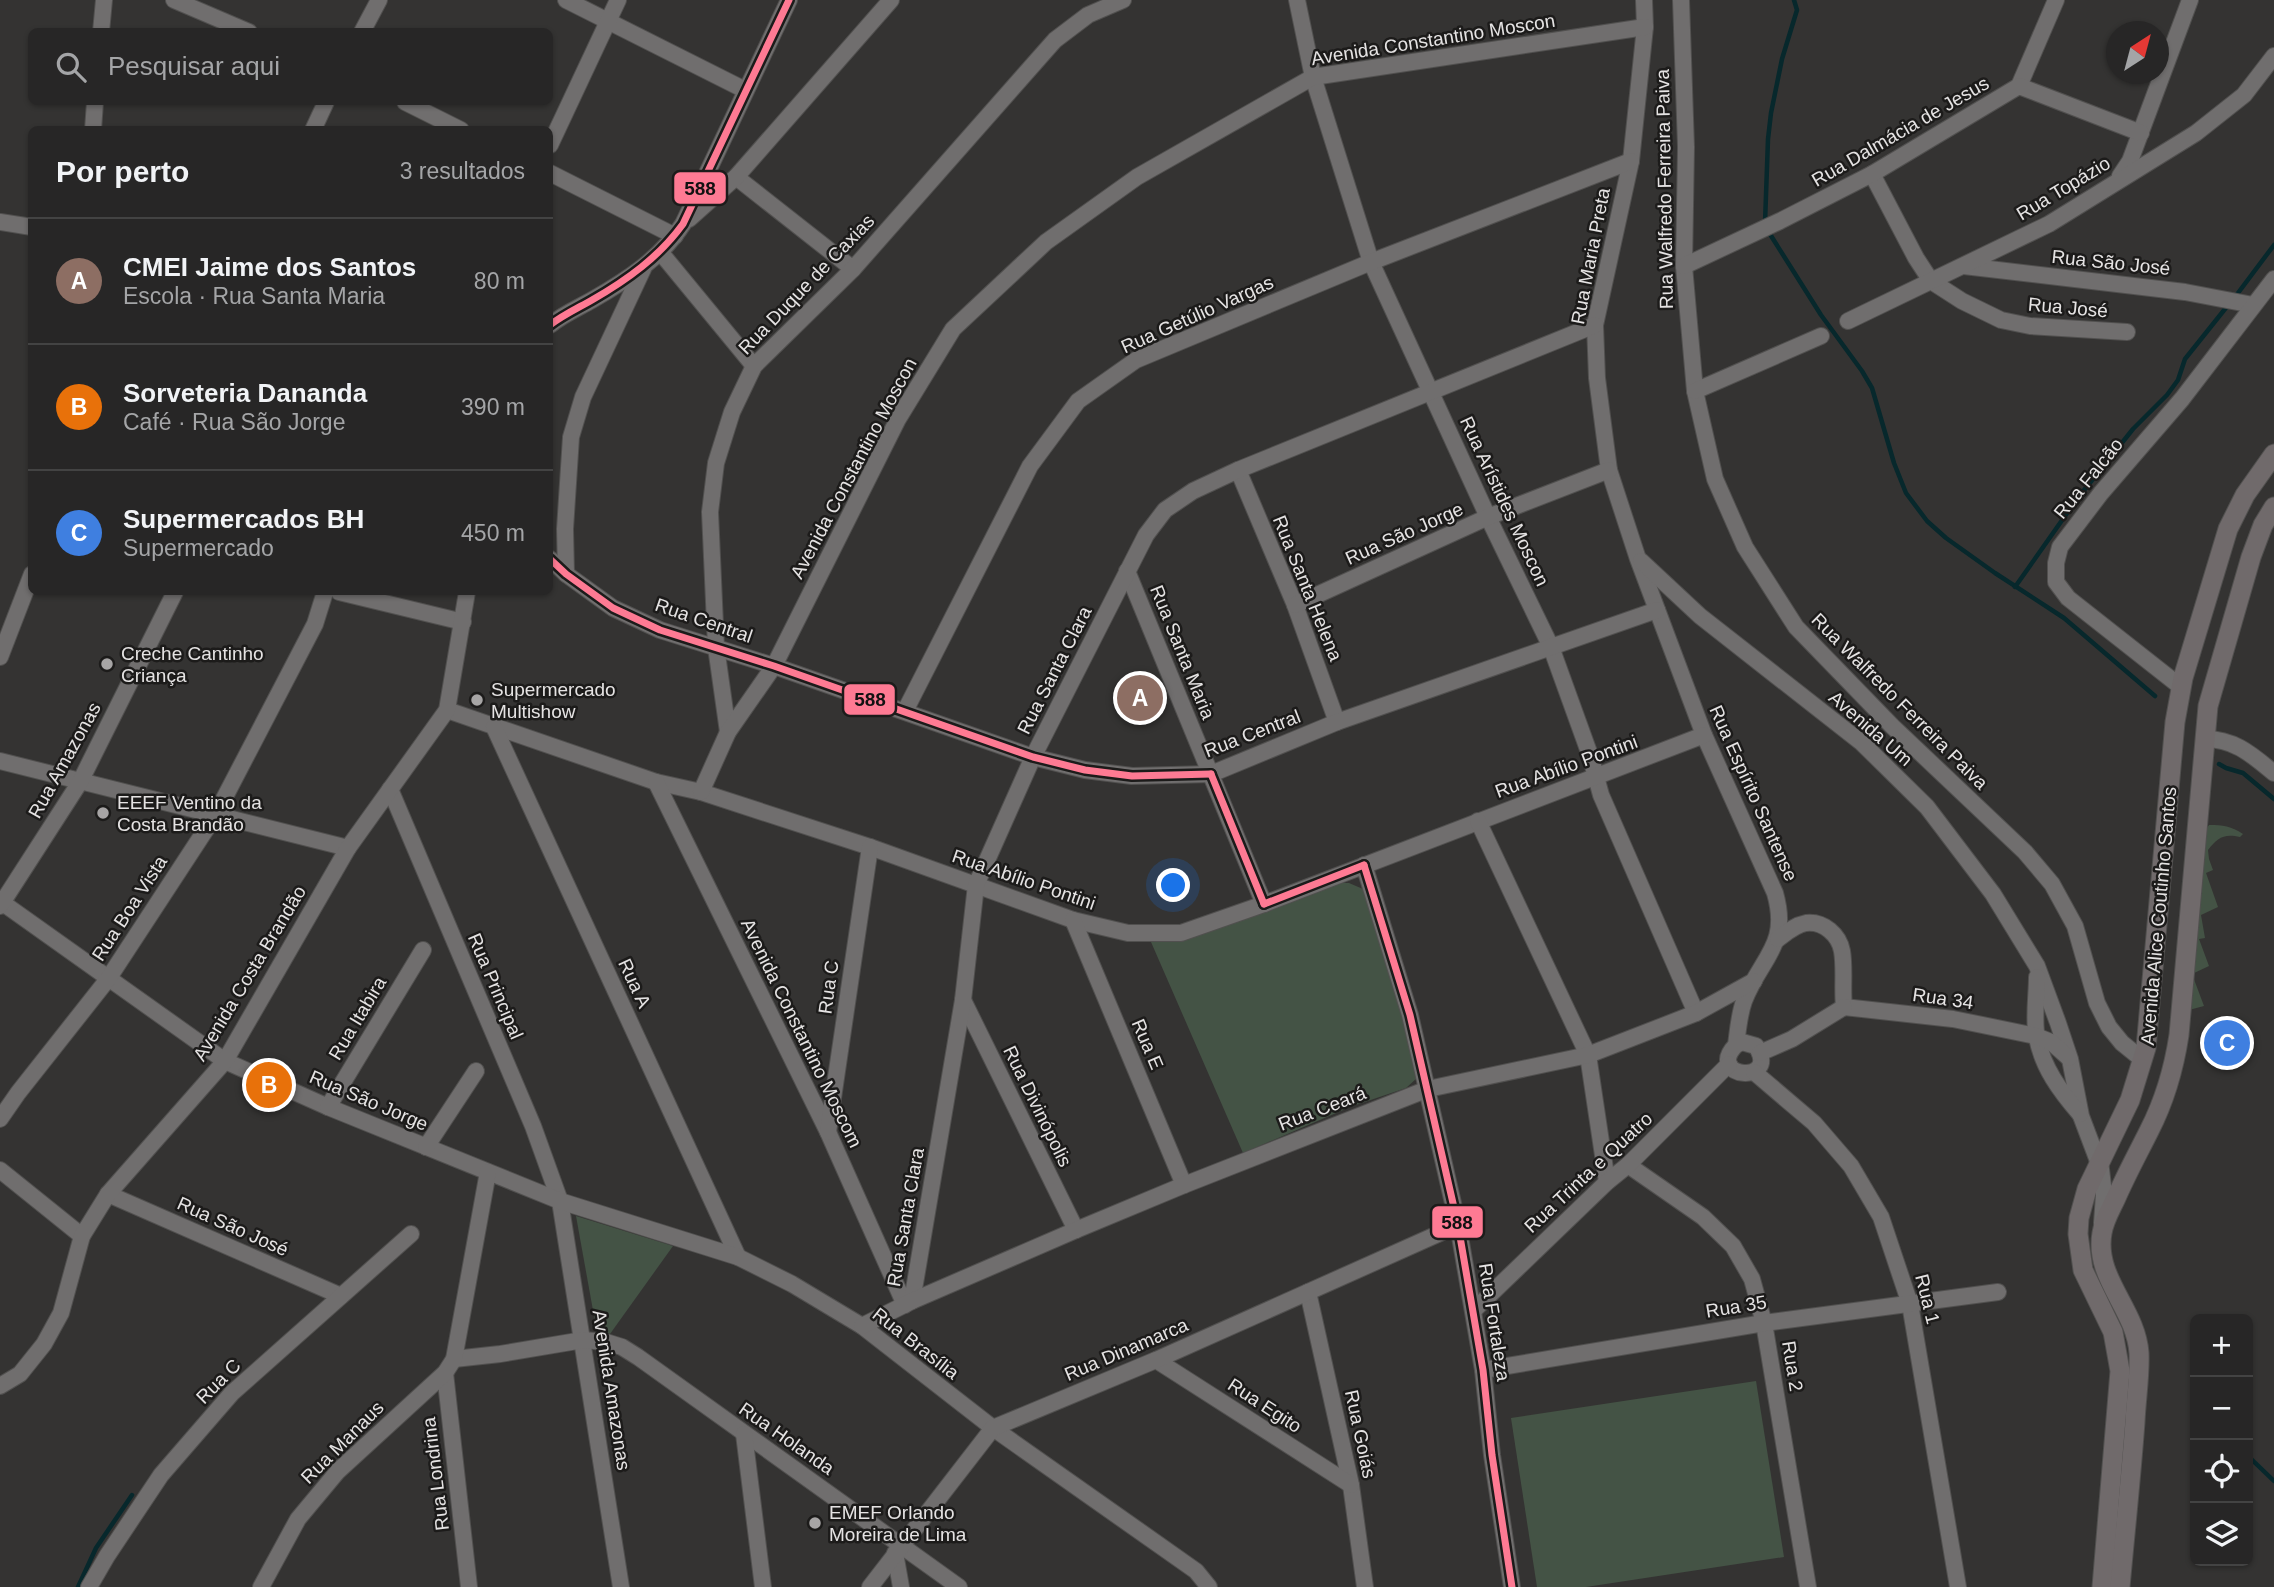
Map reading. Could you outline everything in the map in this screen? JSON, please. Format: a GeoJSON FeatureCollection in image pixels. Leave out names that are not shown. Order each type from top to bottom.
{"type":"FeatureCollection","features":[{"type":"Feature","properties":{"kind":"main road","name":"Avenida Alice Coutinho Santos"},"geometry":{"type":"LineString","coordinates":[[2102,1587],[2120,1371],[2113,1332],[2083,1270],[2078,1234],[2083,1203],[2099,1162],[2130,1100],[2149,1031],[2175,722],[2181,687],[2228,529],[2245,495],[2274,454]]}},
{"type":"Feature","properties":{"kind":"main road","name":"Avenida Alice Coutinho Santos"},"geometry":{"type":"LineString","coordinates":[[2120,1587],[2139,1355],[2130,1318],[2105,1270],[2102,1233],[2158,1112],[2176,1055],[2204,739],[2213,685],[2250,557],[2263,525],[2274,507]]}},
{"type":"Feature","properties":{"kind":"street"},"geometry":{"type":"LineString","coordinates":[[101,28],[104,0]]}},
{"type":"Feature","properties":{"kind":"street"},"geometry":{"type":"LineString","coordinates":[[174,0],[240,28]]}},
{"type":"Feature","properties":{"kind":"street"},"geometry":{"type":"LineString","coordinates":[[364,28],[379,0]]}},
{"type":"Feature","properties":{"kind":"street"},"geometry":{"type":"LineString","coordinates":[[566,0],[745,90]]}},
{"type":"Feature","properties":{"kind":"street"},"geometry":{"type":"LineString","coordinates":[[553,139],[618,0]]}},
{"type":"Feature","properties":{"kind":"street"},"geometry":{"type":"LineString","coordinates":[[679,230],[789,0]]}},
{"type":"Feature","properties":{"kind":"street"},"geometry":{"type":"LineString","coordinates":[[553,323],[661,253],[679,230],[736,177],[891,0]]}},
{"type":"Feature","properties":{"kind":"street","name":"Rua Duque de Caxias"},"geometry":{"type":"LineString","coordinates":[[728,732],[716,647],[710,512],[716,463],[732,412],[754,366],[853,268],[1055,40],[1088,15],[1123,0]]}},
{"type":"Feature","properties":{"kind":"street","name":"Rua Arístides Moscon"},"geometry":{"type":"LineString","coordinates":[[1297,0],[1313,77],[1371,261],[1488,517],[1551,647],[1590,755],[1601,795],[1696,1013]]}},
{"type":"Feature","properties":{"kind":"street","name":"Rua Maria Preta"},"geometry":{"type":"LineString","coordinates":[[1638,559],[1609,470],[1597,378],[1595,325],[1631,161],[1645,27],[1644,0]]}},
{"type":"Feature","properties":{"kind":"street"},"geometry":{"type":"LineString","coordinates":[[2019,86],[2056,0]]}},
{"type":"Feature","properties":{"kind":"street"},"geometry":{"type":"LineString","coordinates":[[2117,181],[2130,161],[2189,0]]}},
{"type":"Feature","properties":{"kind":"street","name":"Rua Walfredo Ferreira Paiva"},"geometry":{"type":"LineString","coordinates":[[1681,1],[1686,147],[1684,266],[1695,391],[1715,479],[1745,547],[1796,627],[1892,726],[2025,852],[2052,884],[2075,926],[2097,1003],[2109,1027],[2122,1043],[2143,1060]]}},
{"type":"Feature","properties":{"kind":"street","name":"Avenida Constantino Moscon"},"geometry":{"type":"LineString","coordinates":[[701,792],[728,732],[774,666],[898,419],[953,329],[1046,242],[1137,177],[1313,77],[1645,27]]}},
{"type":"Feature","properties":{"kind":"street","name":"Rua Topázio"},"geometry":{"type":"LineString","coordinates":[[1848,321],[2049,224],[2196,133],[2244,95],[2274,55]]}},
{"type":"Feature","properties":{"kind":"street","name":"Rua Dalmácia de Jesus"},"geometry":{"type":"LineString","coordinates":[[1684,266],[1872,174],[2019,86],[2141,133]]}},
{"type":"Feature","properties":{"kind":"street"},"geometry":{"type":"LineString","coordinates":[[93,126],[95,105]]}},
{"type":"Feature","properties":{"kind":"street"},"geometry":{"type":"LineString","coordinates":[[315,126],[325,105]]}},
{"type":"Feature","properties":{"kind":"street"},"geometry":{"type":"LineString","coordinates":[[411,105],[453,126]]}},
{"type":"Feature","properties":{"kind":"street","name":"Rua Getúlio Vargas"},"geometry":{"type":"LineString","coordinates":[[905,711],[1030,466],[1078,401],[1136,360],[1371,261],[1631,161]]}},
{"type":"Feature","properties":{"kind":"street"},"geometry":{"type":"LineString","coordinates":[[553,174],[679,230]]}},
{"type":"Feature","properties":{"kind":"street"},"geometry":{"type":"LineString","coordinates":[[1872,174],[1931,281]]}},
{"type":"Feature","properties":{"kind":"street"},"geometry":{"type":"LineString","coordinates":[[736,177],[853,268]]}},
{"type":"Feature","properties":{"kind":"street"},"geometry":{"type":"LineString","coordinates":[[0,222],[28,226]]}},
{"type":"Feature","properties":{"kind":"street"},"geometry":{"type":"LineString","coordinates":[[661,253],[754,366]]}},
{"type":"Feature","properties":{"kind":"street"},"geometry":{"type":"LineString","coordinates":[[566,574],[565,529],[571,437],[583,397],[644,266]]}},
{"type":"Feature","properties":{"kind":"street","name":"Rua São José"},"geometry":{"type":"LineString","coordinates":[[1964,266],[2185,292],[2253,305]]}},
{"type":"Feature","properties":{"kind":"street","name":"Rua Falcão"},"geometry":{"type":"LineString","coordinates":[[2181,687],[2068,598],[2056,582],[2056,563],[2060,547],[2101,493],[2182,399],[2274,279]]}},
{"type":"Feature","properties":{"kind":"street","name":"Rua José"},"geometry":{"type":"LineString","coordinates":[[1931,281],[2001,320],[2030,326],[2127,332]]}},
{"type":"Feature","properties":{"kind":"street","name":"Rua Santa Clara"},"geometry":{"type":"LineString","coordinates":[[862,1326],[908,1303],[963,1000],[976,885],[1033,757],[1146,535],[1165,510],[1193,491],[1238,470],[1595,325]]}},
{"type":"Feature","properties":{"kind":"street"},"geometry":{"type":"LineString","coordinates":[[1695,391],[1821,336]]}},
{"type":"Feature","properties":{"kind":"street","name":"Rua Santa Helena"},"geometry":{"type":"LineString","coordinates":[[1238,470],[1295,605],[1337,722]]}},
{"type":"Feature","properties":{"kind":"street","name":"Rua São Jorge"},"geometry":{"type":"LineString","coordinates":[[1295,605],[1488,517],[1609,470]]}},
{"type":"Feature","properties":{"kind":"street","name":"Rua Espírito Santense"},"geometry":{"type":"LineString","coordinates":[[1638,559],[1703,736],[1779,907],[1780,926],[1777,939],[1745,1000],[1735,1045]]}},
{"type":"Feature","properties":{"kind":"street","name":"Avenida Um"},"geometry":{"type":"LineString","coordinates":[[1638,559],[1700,616],[1862,743],[1927,807],[1993,894],[2037,966],[2070,1059],[2081,1116],[2099,1162],[2104,1195],[2102,1233]]}},
{"type":"Feature","properties":{"kind":"street","name":"Rua Central"},"geometry":{"type":"LineString","coordinates":[[553,562],[613,607],[660,630],[774,666],[1033,757],[1085,770],[1132,776],[1211,774],[1337,722],[1657,610]]}},
{"type":"Feature","properties":{"kind":"street","name":"Rua Santa Maria"},"geometry":{"type":"LineString","coordinates":[[1127,571],[1264,904]]}},
{"type":"Feature","properties":{"kind":"street"},"geometry":{"type":"LineString","coordinates":[[0,657],[28,584]]}},
{"type":"Feature","properties":{"kind":"street","name":"Rua Amazonas"},"geometry":{"type":"LineString","coordinates":[[1,903],[80,782],[174,595]]}},
{"type":"Feature","properties":{"kind":"street","name":"Rua Boa Vista"},"geometry":{"type":"LineString","coordinates":[[0,1119],[108,979],[216,814],[315,624],[324,595]]}},
{"type":"Feature","properties":{"kind":"street"},"geometry":{"type":"LineString","coordinates":[[351,595],[463,622]]}},
{"type":"Feature","properties":{"kind":"street","name":"Avenida Costa Brandão"},"geometry":{"type":"LineString","coordinates":[[0,1386],[20,1374],[44,1344],[61,1313],[82,1236],[108,1194],[225,1061],[348,848],[447,710],[467,595]]}},
{"type":"Feature","properties":{"kind":"street","name":"Rua Abílio Pontini"},"geometry":{"type":"LineString","coordinates":[[447,710],[656,782],[701,792],[870,847],[1073,920],[1128,933],[1181,933],[1264,904],[1703,736]]}},
{"type":"Feature","properties":{"kind":"street","name":"Rua A"},"geometry":{"type":"LineString","coordinates":[[494,727],[738,1257]]}},
{"type":"Feature","properties":{"kind":"street"},"geometry":{"type":"LineString","coordinates":[[2204,739],[2234,743],[2274,773]]}},
{"type":"Feature","properties":{"kind":"street"},"geometry":{"type":"LineString","coordinates":[[0,761],[348,848]]}},
{"type":"Feature","properties":{"kind":"street","name":"Avenida Constantino Moscom"},"geometry":{"type":"LineString","coordinates":[[656,782],[828,1132],[908,1303]]}},
{"type":"Feature","properties":{"kind":"street","name":"Rua Principal"},"geometry":{"type":"LineString","coordinates":[[390,789],[533,1126],[560,1201]]}},
{"type":"Feature","properties":{"kind":"street"},"geometry":{"type":"LineString","coordinates":[[1478,821],[1588,1055],[1607,1182]]}},
{"type":"Feature","properties":{"kind":"street","name":"Rua C"},"geometry":{"type":"LineString","coordinates":[[828,1132],[870,847]]}},
{"type":"Feature","properties":{"kind":"street","name":"Rua Fortaleza"},"geometry":{"type":"LineString","coordinates":[[1364,865],[1410,1015],[1458,1225],[1483,1370],[1492,1455],[1512,1587]]}},
{"type":"Feature","properties":{"kind":"street","name":"Rua São Jorge"},"geometry":{"type":"LineString","coordinates":[[1,903],[225,1061],[328,1107],[560,1201]]}},
{"type":"Feature","properties":{"kind":"street","name":"Rua E"},"geometry":{"type":"LineString","coordinates":[[1073,920],[1184,1185]]}},
{"type":"Feature","properties":{"kind":"street"},"geometry":{"type":"LineString","coordinates":[[1760,1053],[1792,1039],[1843,1006],[1842,953],[1833,933],[1822,926],[1807,923],[1793,928],[1777,939]]}},
{"type":"Feature","properties":{"kind":"street","name":"Rua Itabira"},"geometry":{"type":"LineString","coordinates":[[328,1107],[423,950]]}},
{"type":"Feature","properties":{"kind":"street","name":"Avenida Um"},"geometry":{"type":"LineString","coordinates":[[2037,966],[2036,1036],[2047,1069],[2060,1091],[2081,1116]]}},
{"type":"Feature","properties":{"kind":"street","name":"Rua Ceará"},"geometry":{"type":"LineString","coordinates":[[908,1303],[1184,1185],[1428,1089],[1588,1055],[1696,1013],[1754,980]]}},
{"type":"Feature","properties":{"kind":"street","name":"Rua Divinópolis"},"geometry":{"type":"LineString","coordinates":[[963,1000],[1076,1230]]}},
{"type":"Feature","properties":{"kind":"street","name":"Rua 34"},"geometry":{"type":"LineString","coordinates":[[1843,1006],[1953,1019],[2036,1036]]}},
{"type":"Feature","properties":{"kind":"street"},"geometry":{"type":"LineString","coordinates":[[2036,1036],[2059,1048],[2070,1059]]}},
{"type":"Feature","properties":{"kind":"street"},"geometry":{"type":"LineString","coordinates":[[1742,1042],[1756,1046],[1760,1053],[1759,1067],[1754,1072],[1740,1074],[1729,1064],[1730,1050],[1742,1042]]}},
{"type":"Feature","properties":{"kind":"street","name":"Rua Trinta e Quatro"},"geometry":{"type":"LineString","coordinates":[[1474,1310],[1628,1165],[1729,1064]]}},
{"type":"Feature","properties":{"kind":"street"},"geometry":{"type":"LineString","coordinates":[[426,1147],[475,1071]]}},
{"type":"Feature","properties":{"kind":"street","name":"Rua 1"},"geometry":{"type":"LineString","coordinates":[[1754,1072],[1814,1123],[1852,1166],[1881,1217],[1910,1304],[1958,1587]]}},
{"type":"Feature","properties":{"kind":"street","name":"Rua 2"},"geometry":{"type":"LineString","coordinates":[[1628,1165],[1703,1217],[1733,1246],[1752,1279],[1764,1323],[1808,1587]]}},
{"type":"Feature","properties":{"kind":"street"},"geometry":{"type":"LineString","coordinates":[[0,1170],[82,1236]]}},
{"type":"Feature","properties":{"kind":"street"},"geometry":{"type":"LineString","coordinates":[[445,1373],[454,1359],[488,1172]]}},
{"type":"Feature","properties":{"kind":"street","name":"Rua São José"},"geometry":{"type":"LineString","coordinates":[[108,1194],[341,1296]]}},
{"type":"Feature","properties":{"kind":"street","name":"Rua Brasília"},"geometry":{"type":"LineString","coordinates":[[560,1201],[738,1257],[792,1284],[862,1326],[993,1428],[1196,1571],[1209,1587]]}},
{"type":"Feature","properties":{"kind":"street","name":"Avenida Amazonas"},"geometry":{"type":"LineString","coordinates":[[560,1201],[621,1587]]}},
{"type":"Feature","properties":{"kind":"street","name":"Rua Dinamarca"},"geometry":{"type":"LineString","coordinates":[[870,1587],[993,1428],[1156,1360],[1458,1225]]}},
{"type":"Feature","properties":{"kind":"street","name":"Rua C"},"geometry":{"type":"LineString","coordinates":[[89,1587],[161,1475],[232,1393],[411,1234]]}},
{"type":"Feature","properties":{"kind":"street","name":"Rua Goiás"},"geometry":{"type":"LineString","coordinates":[[1308,1292],[1351,1485],[1365,1587]]}},
{"type":"Feature","properties":{"kind":"street","name":"Rua 35"},"geometry":{"type":"LineString","coordinates":[[1483,1370],[1764,1323],[1998,1292]]}},
{"type":"Feature","properties":{"kind":"street"},"geometry":{"type":"LineString","coordinates":[[454,1359],[583,1340]]}},
{"type":"Feature","properties":{"kind":"street","name":"Rua Holanda"},"geometry":{"type":"LineString","coordinates":[[583,1340],[606,1342],[638,1356],[898,1548],[959,1587]]}},
{"type":"Feature","properties":{"kind":"street","name":"Rua Egito"},"geometry":{"type":"LineString","coordinates":[[1156,1360],[1351,1485]]}},
{"type":"Feature","properties":{"kind":"street","name":"Rua Manaus"},"geometry":{"type":"LineString","coordinates":[[261,1587],[299,1519],[338,1471],[445,1373]]}},
{"type":"Feature","properties":{"kind":"street","name":"Rua Londrina"},"geometry":{"type":"LineString","coordinates":[[445,1373],[469,1587]]}},
{"type":"Feature","properties":{"kind":"street"},"geometry":{"type":"LineString","coordinates":[[744,1434],[763,1587]]}},
{"type":"Feature","properties":{"kind":"street"},"geometry":{"type":"LineString","coordinates":[[898,1548],[901,1587]]}},
{"type":"Feature","properties":{"kind":"green space"},"geometry":{"type":"Polygon","coordinates":[[[2209,825],[2227,826],[2243,834],[2240,837],[2221,838],[2208,850],[2213,870],[2206,873],[2218,907],[2201,915],[2205,938],[2199,939],[2209,966],[2192,974],[2206,829],[2209,825]]]}},
{"type":"Feature","properties":{"kind":"green space"},"geometry":{"type":"Polygon","coordinates":[[[1342,883],[1363,889],[1385,932],[1417,1078],[1406,1088],[1350,1107],[1243,1153],[1151,942],[1188,938],[1342,883]]]}},
{"type":"Feature","properties":{"kind":"green space"},"geometry":{"type":"Polygon","coordinates":[[[2192,975],[2204,1006],[2189,1010],[2192,975]]]}},
{"type":"Feature","properties":{"kind":"green space"},"geometry":{"type":"Polygon","coordinates":[[[576,1216],[673,1246],[610,1334],[596,1327],[576,1216]]]}},
{"type":"Feature","properties":{"kind":"green space"},"geometry":{"type":"Polygon","coordinates":[[[1756,1381],[1784,1557],[1586,1587],[1537,1587],[1511,1418],[1756,1381]]]}},
{"type":"Feature","properties":{"kind":"waterway"},"geometry":{"type":"LineString","coordinates":[[1765,223],[1771,113],[1782,59],[1797,10],[1794,0]]}},
{"type":"Feature","properties":{"kind":"waterway"},"geometry":{"type":"LineString","coordinates":[[1768,231],[1821,315],[1872,388],[1894,463],[1906,493],[1927,521],[1995,573],[2064,618],[2155,696]]}},
{"type":"Feature","properties":{"kind":"waterway"},"geometry":{"type":"LineString","coordinates":[[2235,297],[2274,245]]}},
{"type":"Feature","properties":{"kind":"waterway"},"geometry":{"type":"LineString","coordinates":[[2015,587],[2077,499],[2133,429],[2167,395],[2178,380],[2185,359],[2229,304]]}},
{"type":"Feature","properties":{"kind":"waterway"},"geometry":{"type":"LineString","coordinates":[[2219,764],[2243,773],[2274,799]]}},
{"type":"Feature","properties":{"kind":"waterway"},"geometry":{"type":"LineString","coordinates":[[2253,1461],[2274,1481]]}},
{"type":"Feature","properties":{"kind":"waterway"},"geometry":{"type":"LineString","coordinates":[[78,1587],[96,1548],[132,1495]]}},
{"type":"Feature","properties":{"kind":"transit line","name":"588"},"geometry":{"type":"LineString","coordinates":[[553,323],[630,276],[664,247],[683,224],[789,0]]}},
{"type":"Feature","properties":{"kind":"transit line","name":"588"},"geometry":{"type":"LineString","coordinates":[[553,562],[613,608],[660,630],[774,666],[1033,757],[1085,770],[1132,776],[1211,774]]}},
{"type":"Feature","properties":{"kind":"transit line","name":"588"},"geometry":{"type":"LineString","coordinates":[[1211,774],[1264,904]]}},
{"type":"Feature","properties":{"kind":"transit line","name":"588"},"geometry":{"type":"LineString","coordinates":[[1364,865],[1410,1015],[1458,1225],[1483,1370],[1492,1455],[1512,1587]]}},
{"type":"Feature","properties":{"kind":"transit line","name":"588"},"geometry":{"type":"LineString","coordinates":[[1264,904],[1364,865]]}},
{"type":"Feature","properties":{"kind":"place","name":"Creche Cantinho Criança"},"geometry":{"type":"Point","coordinates":[107,664]}},
{"type":"Feature","properties":{"kind":"place","name":"CMEI Jaime dos Santos"},"geometry":{"type":"Point","coordinates":[1140,698]}},
{"type":"Feature","properties":{"kind":"place","name":"Supermercado Multishow"},"geometry":{"type":"Point","coordinates":[477,700]}},
{"type":"Feature","properties":{"kind":"place","name":"EEEF Ventino da Costa Brandão"},"geometry":{"type":"Point","coordinates":[103,813]}},
{"type":"Feature","properties":{"kind":"place","name":"Supermercados BH"},"geometry":{"type":"Point","coordinates":[2227,1043]}},
{"type":"Feature","properties":{"kind":"place","name":"Sorveteria Dananda"},"geometry":{"type":"Point","coordinates":[269,1085]}},
{"type":"Feature","properties":{"kind":"place","name":"EMEF Orlando Moreira de Lima"},"geometry":{"type":"Point","coordinates":[815,1523]}}]}
